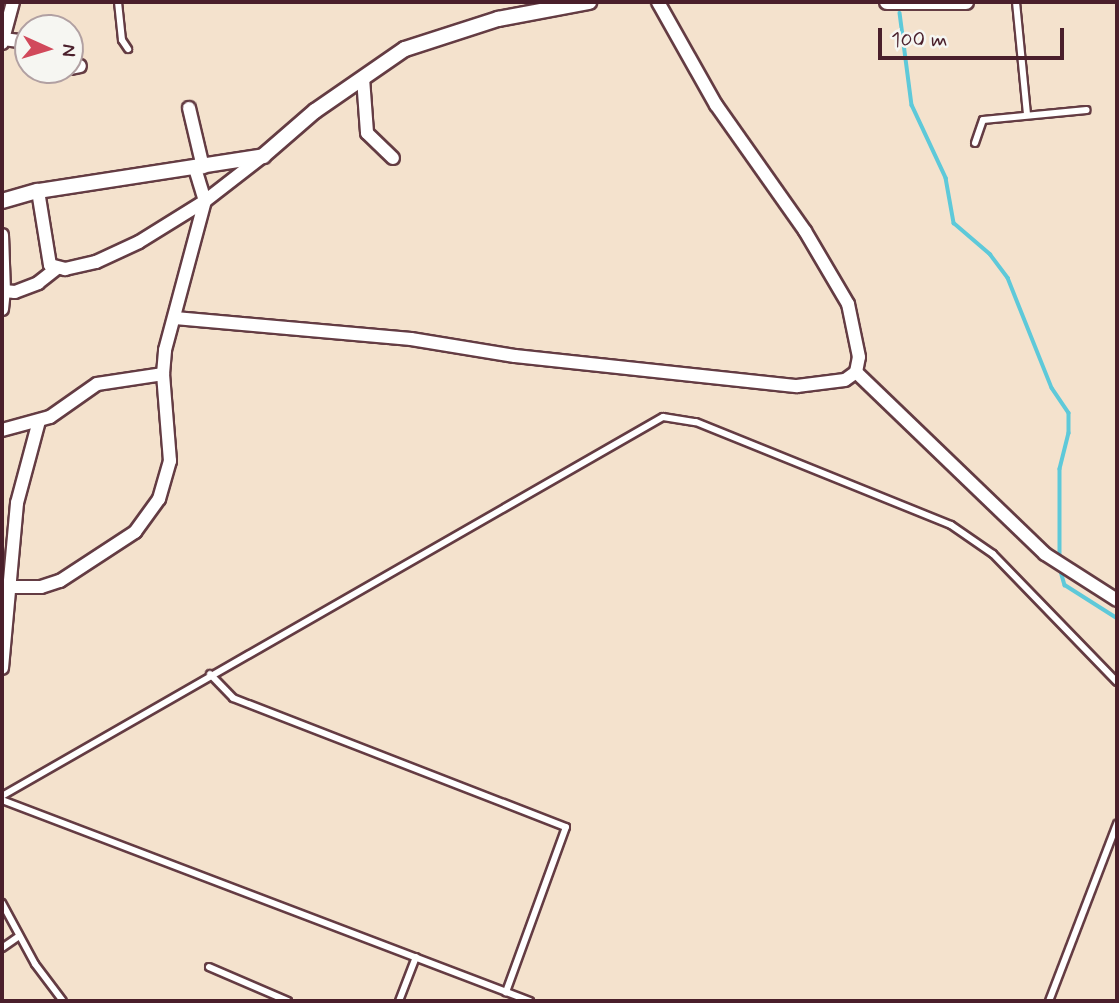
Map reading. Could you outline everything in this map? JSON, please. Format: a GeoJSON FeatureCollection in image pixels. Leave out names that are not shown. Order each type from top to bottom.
{"type":"FeatureCollection","features":[{"type":"Feature","properties":{"kind":"street"},"geometry":{"type":"LineString","coordinates":[[2,41],[13,2]]}},
{"type":"Feature","properties":{"kind":"street"},"geometry":{"type":"LineString","coordinates":[[4,291],[15,292],[38,283],[55,269],[112,256],[205,201],[363,78],[416,44],[498,19],[589,2]]}},
{"type":"Feature","properties":{"kind":"street"},"geometry":{"type":"LineString","coordinates":[[658,2],[716,105],[805,231],[848,304],[856,332],[856,372],[1061,564],[1117,600]]}},
{"type":"Feature","properties":{"kind":"street"},"geometry":{"type":"LineString","coordinates":[[887,2],[966,2]]}},
{"type":"Feature","properties":{"kind":"street"},"geometry":{"type":"LineString","coordinates":[[363,78],[367,133],[393,158]]}},
{"type":"Feature","properties":{"kind":"street"},"geometry":{"type":"LineString","coordinates":[[5,587],[52,585],[135,532],[149,516],[170,461],[163,374],[205,201],[189,108]]}},
{"type":"Feature","properties":{"kind":"street"},"geometry":{"type":"LineString","coordinates":[[2,201],[38,191],[263,156]]}},
{"type":"Feature","properties":{"kind":"street"},"geometry":{"type":"LineString","coordinates":[[38,191],[50,264],[55,269]]}},
{"type":"Feature","properties":{"kind":"street"},"geometry":{"type":"LineString","coordinates":[[2,235],[2,309]]}},
{"type":"Feature","properties":{"kind":"street"},"geometry":{"type":"LineString","coordinates":[[175,318],[411,339],[515,356],[797,386],[828,384],[856,372]]}},
{"type":"Feature","properties":{"kind":"street"},"geometry":{"type":"LineString","coordinates":[[2,430],[39,421],[67,408],[97,384],[163,374]]}},
{"type":"Feature","properties":{"kind":"street"},"geometry":{"type":"LineString","coordinates":[[2,668],[5,587],[17,503],[39,421]]}},
{"type":"Feature","properties":{"kind":"lane"},"geometry":{"type":"LineString","coordinates":[[118,2],[122,40],[128,49]]}},
{"type":"Feature","properties":{"kind":"lane"},"geometry":{"type":"LineString","coordinates":[[1016,2],[1027,114]]}},
{"type":"Feature","properties":{"kind":"lane"},"geometry":{"type":"LineString","coordinates":[[975,142],[983,120],[1087,110]]}},
{"type":"Feature","properties":{"kind":"lane"},"geometry":{"type":"LineString","coordinates":[[2,798],[210,674],[663,417],[696,422],[951,524],[993,554],[1117,682]]}},
{"type":"Feature","properties":{"kind":"lane"},"geometry":{"type":"LineString","coordinates":[[210,674],[233,698],[566,827],[506,992]]}},
{"type":"Feature","properties":{"kind":"lane"},"geometry":{"type":"LineString","coordinates":[[2,798],[530,1001]]}},
{"type":"Feature","properties":{"kind":"lane"},"geometry":{"type":"LineString","coordinates":[[1049,1001],[1117,824]]}},
{"type":"Feature","properties":{"kind":"lane"},"geometry":{"type":"LineString","coordinates":[[2,903],[19,936],[63,1001]]}},
{"type":"Feature","properties":{"kind":"lane"},"geometry":{"type":"LineString","coordinates":[[2,948],[19,936]]}},
{"type":"Feature","properties":{"kind":"lane"},"geometry":{"type":"LineString","coordinates":[[399,1001],[416,957]]}},
{"type":"Feature","properties":{"kind":"lane"},"geometry":{"type":"LineString","coordinates":[[209,967],[288,1001]]}},
{"type":"Feature","properties":{"kind":"waterway"},"geometry":{"type":"LineString","coordinates":[[900,13],[912,105],[946,178],[954,223],[990,254],[1008,278],[1052,388],[1069,413],[1069,433],[1060,469],[1060,560]]}},
{"type":"Feature","properties":{"kind":"waterway"},"geometry":{"type":"LineString","coordinates":[[1060,568],[1065,585],[1117,618]]}}]}
